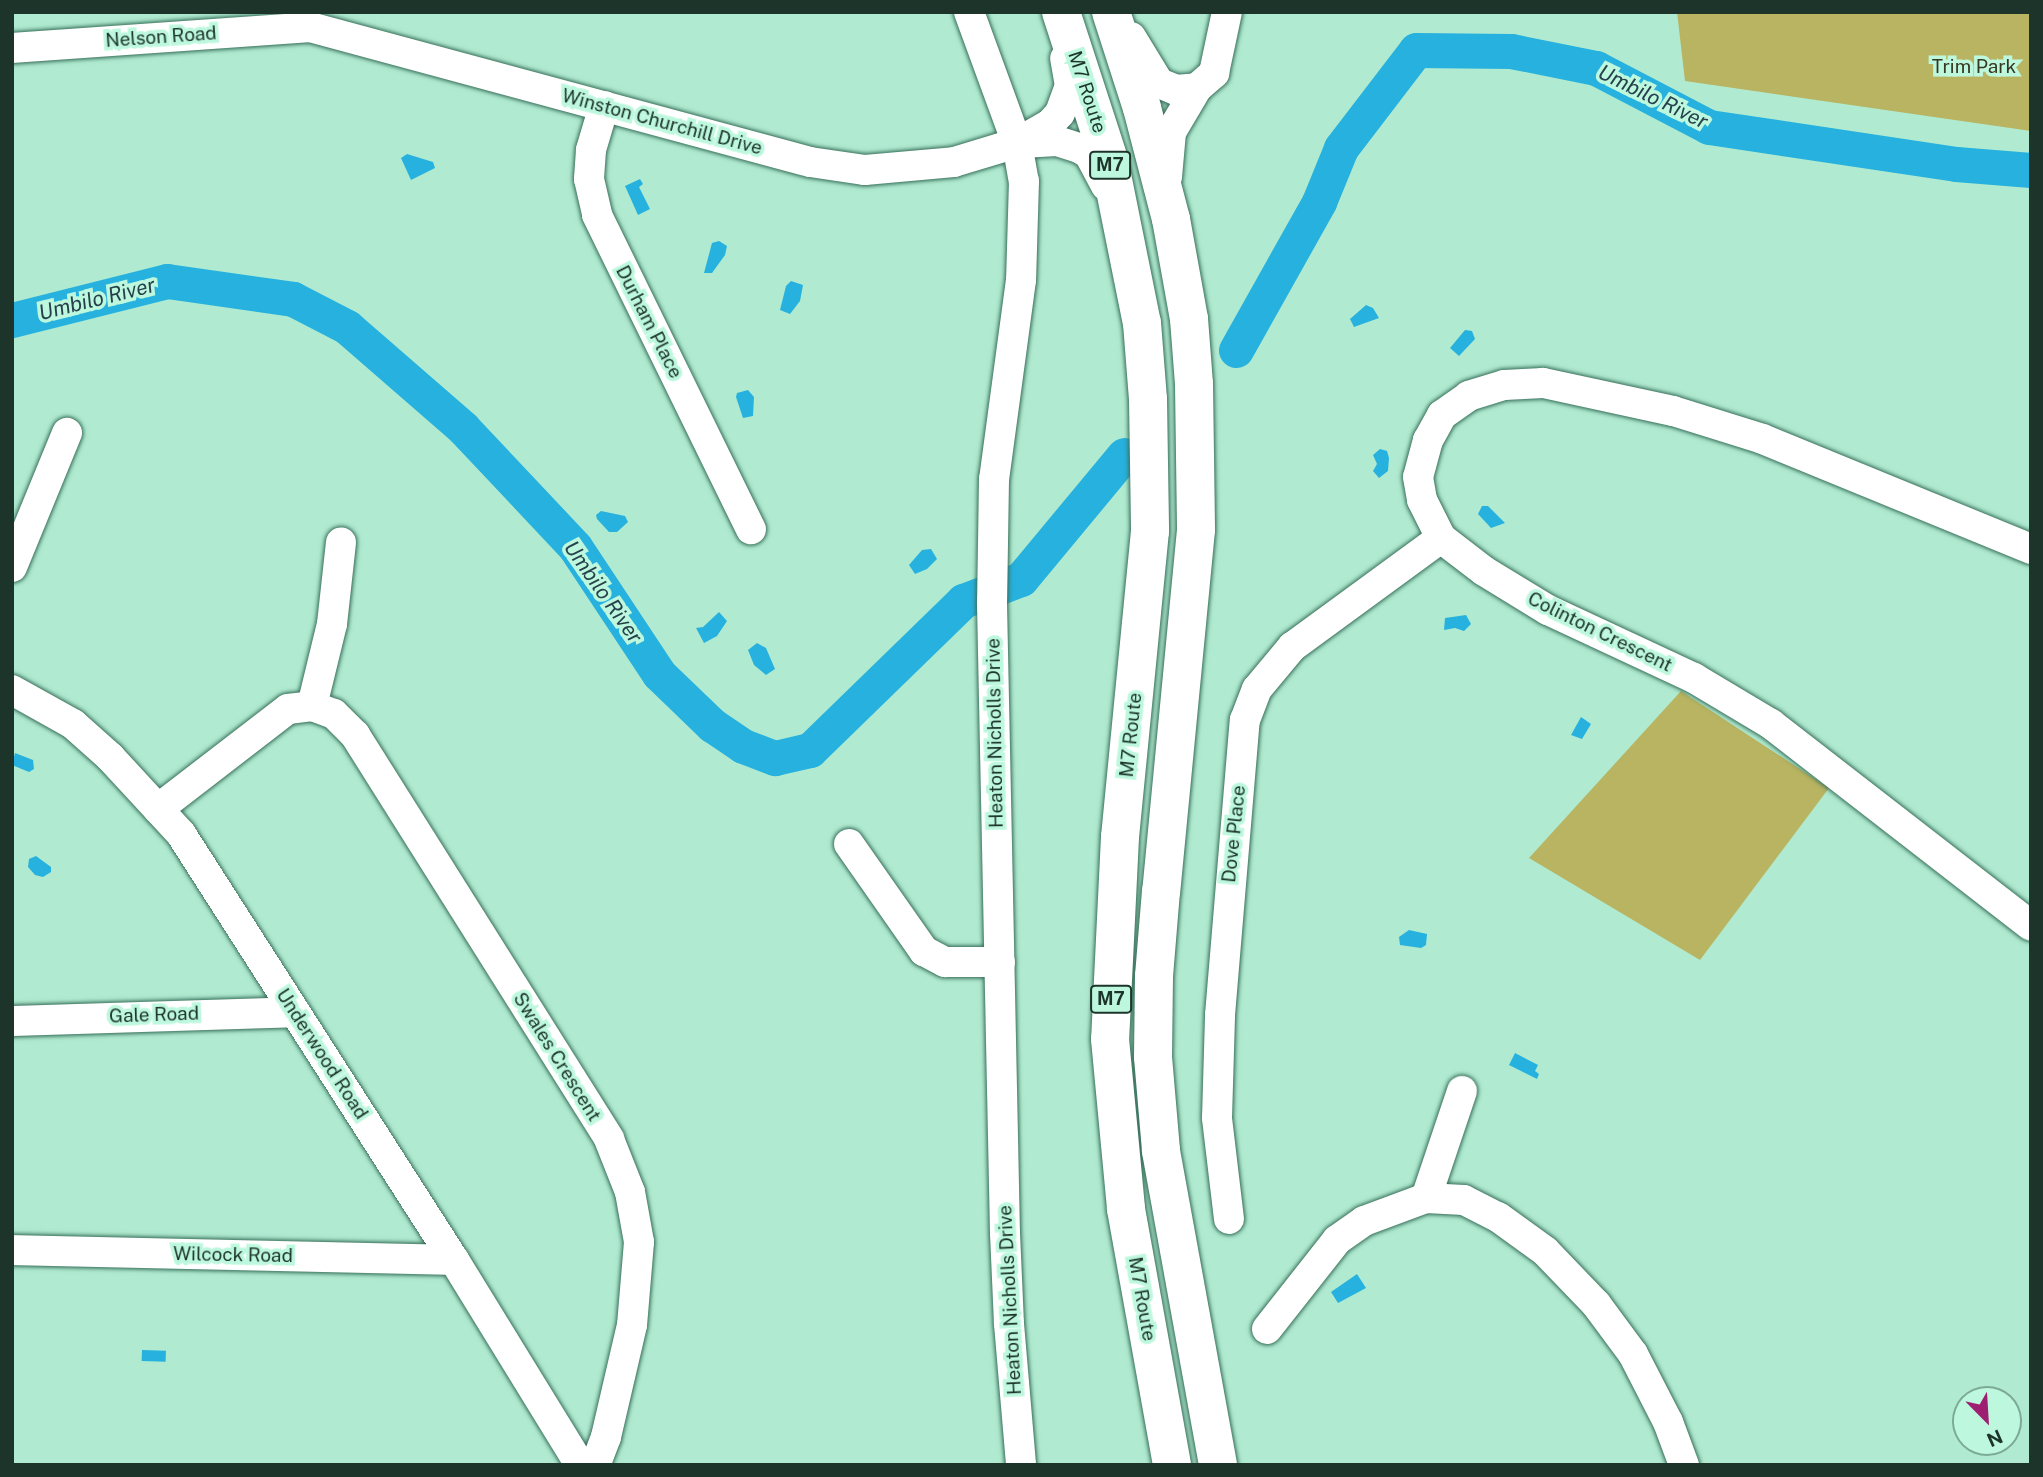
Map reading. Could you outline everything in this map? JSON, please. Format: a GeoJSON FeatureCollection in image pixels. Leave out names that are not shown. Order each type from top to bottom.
{"type":"FeatureCollection","features":[{"type":"Feature","properties":{"kind":"highway","name":"M7 Route"},"geometry":{"type":"LineString","coordinates":[[1060,12],[1109,160],[1142,323],[1148,399],[1150,531],[1119,850],[1110,1039],[1126,1209],[1172,1465]]}},
{"type":"Feature","properties":{"kind":"highway","name":"M7"},"geometry":{"type":"LineString","coordinates":[[1111,12],[1166,197],[1180,269],[1194,384],[1196,530],[1154,976],[1153,1057],[1161,1151],[1218,1465]]}},
{"type":"Feature","properties":{"kind":"street","name":"Heaton Nicholls Drive"},"geometry":{"type":"LineString","coordinates":[[969,12],[1017,143],[1024,181],[1021,279],[994,479],[992,603],[1007,1272],[1021,1465]]}},
{"type":"Feature","properties":{"kind":"street"},"geometry":{"type":"LineString","coordinates":[[1017,143],[1051,123],[1067,102],[1070,86],[1060,12]]}},
{"type":"Feature","properties":{"kind":"street"},"geometry":{"type":"LineString","coordinates":[[1117,12],[1159,83],[1176,90],[1197,88]]}},
{"type":"Feature","properties":{"kind":"street"},"geometry":{"type":"LineString","coordinates":[[1166,197],[1171,132],[1197,88],[1214,73],[1227,12]]}},
{"type":"Feature","properties":{"kind":"street","name":"Winston Churchill Drive"},"geometry":{"type":"LineString","coordinates":[[308,20],[604,106],[810,162],[865,170],[954,162],[1017,143]]}},
{"type":"Feature","properties":{"kind":"street","name":"Nelson Road"},"geometry":{"type":"LineString","coordinates":[[12,48],[308,20]]}},
{"type":"Feature","properties":{"kind":"street","name":"Durham Place"},"geometry":{"type":"LineString","coordinates":[[604,106],[591,150],[589,178],[597,215],[751,529]]}},
{"type":"Feature","properties":{"kind":"street"},"geometry":{"type":"LineString","coordinates":[[1017,143],[1057,141],[1079,148],[1089,155],[1120,212]]}},
{"type":"Feature","properties":{"kind":"street","name":"Colinton Crescent"},"geometry":{"type":"LineString","coordinates":[[2031,549],[1763,439],[1673,411],[1543,383],[1504,385],[1469,396],[1442,415],[1428,440],[1418,477],[1422,500],[1441,538],[1484,571],[1548,610],[1694,678],[1771,724],[2031,926]]}},
{"type":"Feature","properties":{"kind":"street"},"geometry":{"type":"LineString","coordinates":[[12,567],[67,433]]}},
{"type":"Feature","properties":{"kind":"street","name":"Dove Place"},"geometry":{"type":"LineString","coordinates":[[1229,1219],[1216,1118],[1220,1015],[1245,720],[1257,689],[1292,647],[1441,538]]}},
{"type":"Feature","properties":{"kind":"street"},"geometry":{"type":"LineString","coordinates":[[158,809],[289,709],[312,706],[339,585],[341,542]]}},
{"type":"Feature","properties":{"kind":"street","name":"Underwood Road"},"geometry":{"type":"LineString","coordinates":[[12,690],[73,724],[110,757],[181,834],[454,1260],[580,1465]]}},
{"type":"Feature","properties":{"kind":"street","name":"Swales Crescent"},"geometry":{"type":"LineString","coordinates":[[312,706],[334,714],[355,735],[609,1139],[630,1192],[639,1242],[632,1325],[606,1437],[595,1465]]}},
{"type":"Feature","properties":{"kind":"street"},"geometry":{"type":"LineString","coordinates":[[849,844],[924,951],[945,962],[1000,962]]}},
{"type":"Feature","properties":{"kind":"street","name":"Gale Road"},"geometry":{"type":"LineString","coordinates":[[12,1020],[295,1012]]}},
{"type":"Feature","properties":{"kind":"street"},"geometry":{"type":"LineString","coordinates":[[1426,1198],[1462,1091]]}},
{"type":"Feature","properties":{"kind":"street"},"geometry":{"type":"LineString","coordinates":[[1267,1329],[1337,1240],[1364,1221],[1426,1198],[1464,1200],[1498,1217],[1554,1260],[1596,1304],[1633,1354],[1668,1422],[1684,1465]]}},
{"type":"Feature","properties":{"kind":"street","name":"Wilcock Road"},"geometry":{"type":"LineString","coordinates":[[12,1250],[454,1260]]}},
{"type":"Feature","properties":{"kind":"green space","name":"Trim Park"},"geometry":{"type":"Polygon","coordinates":[[[1677,12],[2031,12],[2031,131],[1685,81],[1677,12]]]}},
{"type":"Feature","properties":{"kind":"green space"},"geometry":{"type":"Polygon","coordinates":[[[1681,691],[1829,788],[1700,960],[1529,858],[1681,691]]]}},
{"type":"Feature","properties":{"kind":"water"},"geometry":{"type":"Polygon","coordinates":[[[407,154],[433,162],[435,168],[411,180],[401,158],[407,154]]]}},
{"type":"Feature","properties":{"kind":"water"},"geometry":{"type":"Polygon","coordinates":[[[640,179],[643,184],[639,187],[650,209],[638,215],[625,186],[640,179]]]}},
{"type":"Feature","properties":{"kind":"water"},"geometry":{"type":"Polygon","coordinates":[[[719,241],[727,246],[725,255],[712,273],[704,273],[712,243],[719,241]]]}},
{"type":"Feature","properties":{"kind":"water"},"geometry":{"type":"Polygon","coordinates":[[[791,281],[803,285],[800,301],[790,314],[780,310],[786,286],[791,281]]]}},
{"type":"Feature","properties":{"kind":"water"},"geometry":{"type":"Polygon","coordinates":[[[1366,305],[1373,308],[1379,318],[1354,327],[1350,319],[1366,305]]]}},
{"type":"Feature","properties":{"kind":"water"},"geometry":{"type":"Polygon","coordinates":[[[1465,330],[1472,331],[1475,339],[1459,356],[1450,348],[1465,330]]]}},
{"type":"Feature","properties":{"kind":"water"},"geometry":{"type":"Polygon","coordinates":[[[748,390],[754,397],[753,416],[743,418],[736,397],[737,393],[748,390]]]}},
{"type":"Feature","properties":{"kind":"water"},"geometry":{"type":"Polygon","coordinates":[[[1380,449],[1387,451],[1389,458],[1388,471],[1379,478],[1373,471],[1377,464],[1373,455],[1380,449]]]}},
{"type":"Feature","properties":{"kind":"water"},"geometry":{"type":"Polygon","coordinates":[[[1482,506],[1488,506],[1505,523],[1491,528],[1478,514],[1482,506]]]}},
{"type":"Feature","properties":{"kind":"water"},"geometry":{"type":"Polygon","coordinates":[[[601,511],[625,516],[628,522],[617,532],[609,532],[597,519],[596,515],[601,511]]]}},
{"type":"Feature","properties":{"kind":"water"},"geometry":{"type":"Polygon","coordinates":[[[931,549],[937,559],[927,569],[915,574],[909,565],[922,550],[931,549]]]}},
{"type":"Feature","properties":{"kind":"water"},"geometry":{"type":"Polygon","coordinates":[[[719,612],[727,621],[717,636],[704,643],[696,628],[703,627],[719,612]]]}},
{"type":"Feature","properties":{"kind":"water"},"geometry":{"type":"Polygon","coordinates":[[[1466,615],[1471,624],[1464,631],[1455,628],[1444,630],[1445,618],[1466,615]]]}},
{"type":"Feature","properties":{"kind":"water"},"geometry":{"type":"Polygon","coordinates":[[[757,643],[766,648],[775,669],[766,675],[754,665],[748,650],[757,643]]]}},
{"type":"Feature","properties":{"kind":"water"},"geometry":{"type":"Polygon","coordinates":[[[1581,717],[1591,724],[1582,739],[1571,735],[1581,717]]]}},
{"type":"Feature","properties":{"kind":"water"},"geometry":{"type":"Polygon","coordinates":[[[15,753],[33,760],[34,769],[29,772],[12,765],[15,753]]]}},
{"type":"Feature","properties":{"kind":"water"},"geometry":{"type":"Polygon","coordinates":[[[36,856],[51,867],[51,872],[43,877],[35,875],[28,867],[29,859],[36,856]]]}},
{"type":"Feature","properties":{"kind":"water"},"geometry":{"type":"Polygon","coordinates":[[[1409,930],[1427,934],[1426,945],[1421,948],[1400,945],[1399,937],[1409,930]]]}},
{"type":"Feature","properties":{"kind":"water"},"geometry":{"type":"Polygon","coordinates":[[[1515,1053],[1538,1065],[1535,1071],[1539,1074],[1537,1079],[1509,1065],[1515,1053]]]}},
{"type":"Feature","properties":{"kind":"water"},"geometry":{"type":"Polygon","coordinates":[[[1357,1274],[1366,1288],[1338,1303],[1331,1292],[1357,1274]]]}},
{"type":"Feature","properties":{"kind":"water"},"geometry":{"type":"Polygon","coordinates":[[[142,1350],[166,1351],[166,1362],[142,1361],[142,1350]]]}},
{"type":"Feature","properties":{"kind":"waterway","name":"Umbilo River"},"geometry":{"type":"LineString","coordinates":[[1236,350],[1319,202],[1341,148],[1416,50],[1511,51],[1596,68],[1709,127],[1956,164],[2031,170]]}},
{"type":"Feature","properties":{"kind":"waterway","name":"Umbilo River"},"geometry":{"type":"LineString","coordinates":[[12,320],[167,281],[293,299],[347,327],[463,428],[575,547],[659,674],[712,725],[743,746],[775,758],[810,750],[963,601],[1021,579],[1124,455]]}}]}
